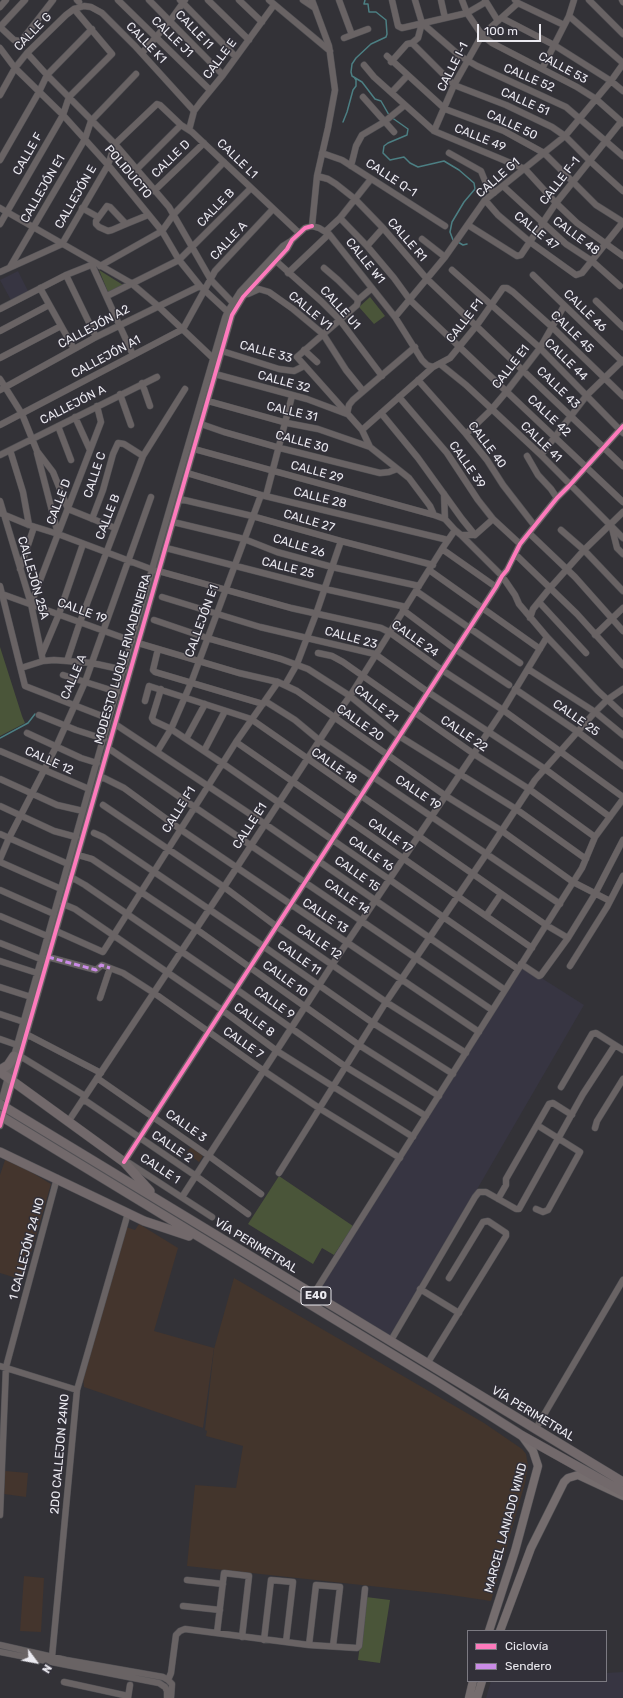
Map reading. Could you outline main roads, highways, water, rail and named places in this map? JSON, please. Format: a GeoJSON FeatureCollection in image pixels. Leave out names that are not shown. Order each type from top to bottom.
{"type":"FeatureCollection","features":[{"type":"Feature","properties":{"kind":"highway"},"geometry":{"type":"LineString","coordinates":[[17,1056],[0,1071],[68,1122],[124,1161],[159,1201]]}},
{"type":"Feature","properties":{"kind":"highway","name":"VÍA PERIMETRAL"},"geometry":{"type":"LineString","coordinates":[[2,1113],[159,1201],[623,1482]]}},
{"type":"Feature","properties":{"kind":"highway","name":"VÍA PERIMETRAL"},"geometry":{"type":"LineString","coordinates":[[2,1113],[205,1242],[436,1381],[521,1435],[623,1492]]}},
{"type":"Feature","properties":{"kind":"highway"},"geometry":{"type":"LineString","coordinates":[[0,1152],[128,1213],[205,1242]]}},
{"type":"Feature","properties":{"kind":"main road","name":"MARCEL LANIADO WIND"},"geometry":{"type":"LineString","coordinates":[[490,1630],[515,1551],[538,1466],[533,1451],[521,1435]]}},
{"type":"Feature","properties":{"kind":"main road","name":"MARCEL LANIADO WIND"},"geometry":{"type":"LineString","coordinates":[[500,1630],[531,1548],[552,1502],[564,1482],[568,1478],[578,1475],[623,1496]]}},
{"type":"Feature","properties":{"kind":"main road"},"geometry":{"type":"LineString","coordinates":[[469,1698],[474,1682]]}},
{"type":"Feature","properties":{"kind":"main road"},"geometry":{"type":"LineString","coordinates":[[477,1698],[482,1682]]}},
{"type":"Feature","properties":{"kind":"waterway"},"geometry":{"type":"LineString","coordinates":[[365,0],[364,4],[368,4],[369,12],[376,12],[386,20],[387,34],[386,37],[371,44],[356,58],[352,64],[351,72],[352,76],[362,82],[375,99],[381,101],[389,115]]}},
{"type":"Feature","properties":{"kind":"waterway"},"geometry":{"type":"LineString","coordinates":[[343,122],[353,90],[356,86],[356,80],[354,77]]}},
{"type":"Feature","properties":{"kind":"waterway"},"geometry":{"type":"LineString","coordinates":[[391,117],[408,129],[407,135],[384,146],[383,153],[390,160],[404,157],[410,163],[418,167],[444,161],[459,170],[474,183],[475,189],[464,202],[452,222],[450,232],[453,240],[455,241]]}},
{"type":"Feature","properties":{"kind":"waterway"},"geometry":{"type":"LineString","coordinates":[[458,242],[463,245],[467,244]]}},
{"type":"Feature","properties":{"kind":"waterway"},"geometry":{"type":"LineString","coordinates":[[0,738],[28,723],[35,714]]}}]}
